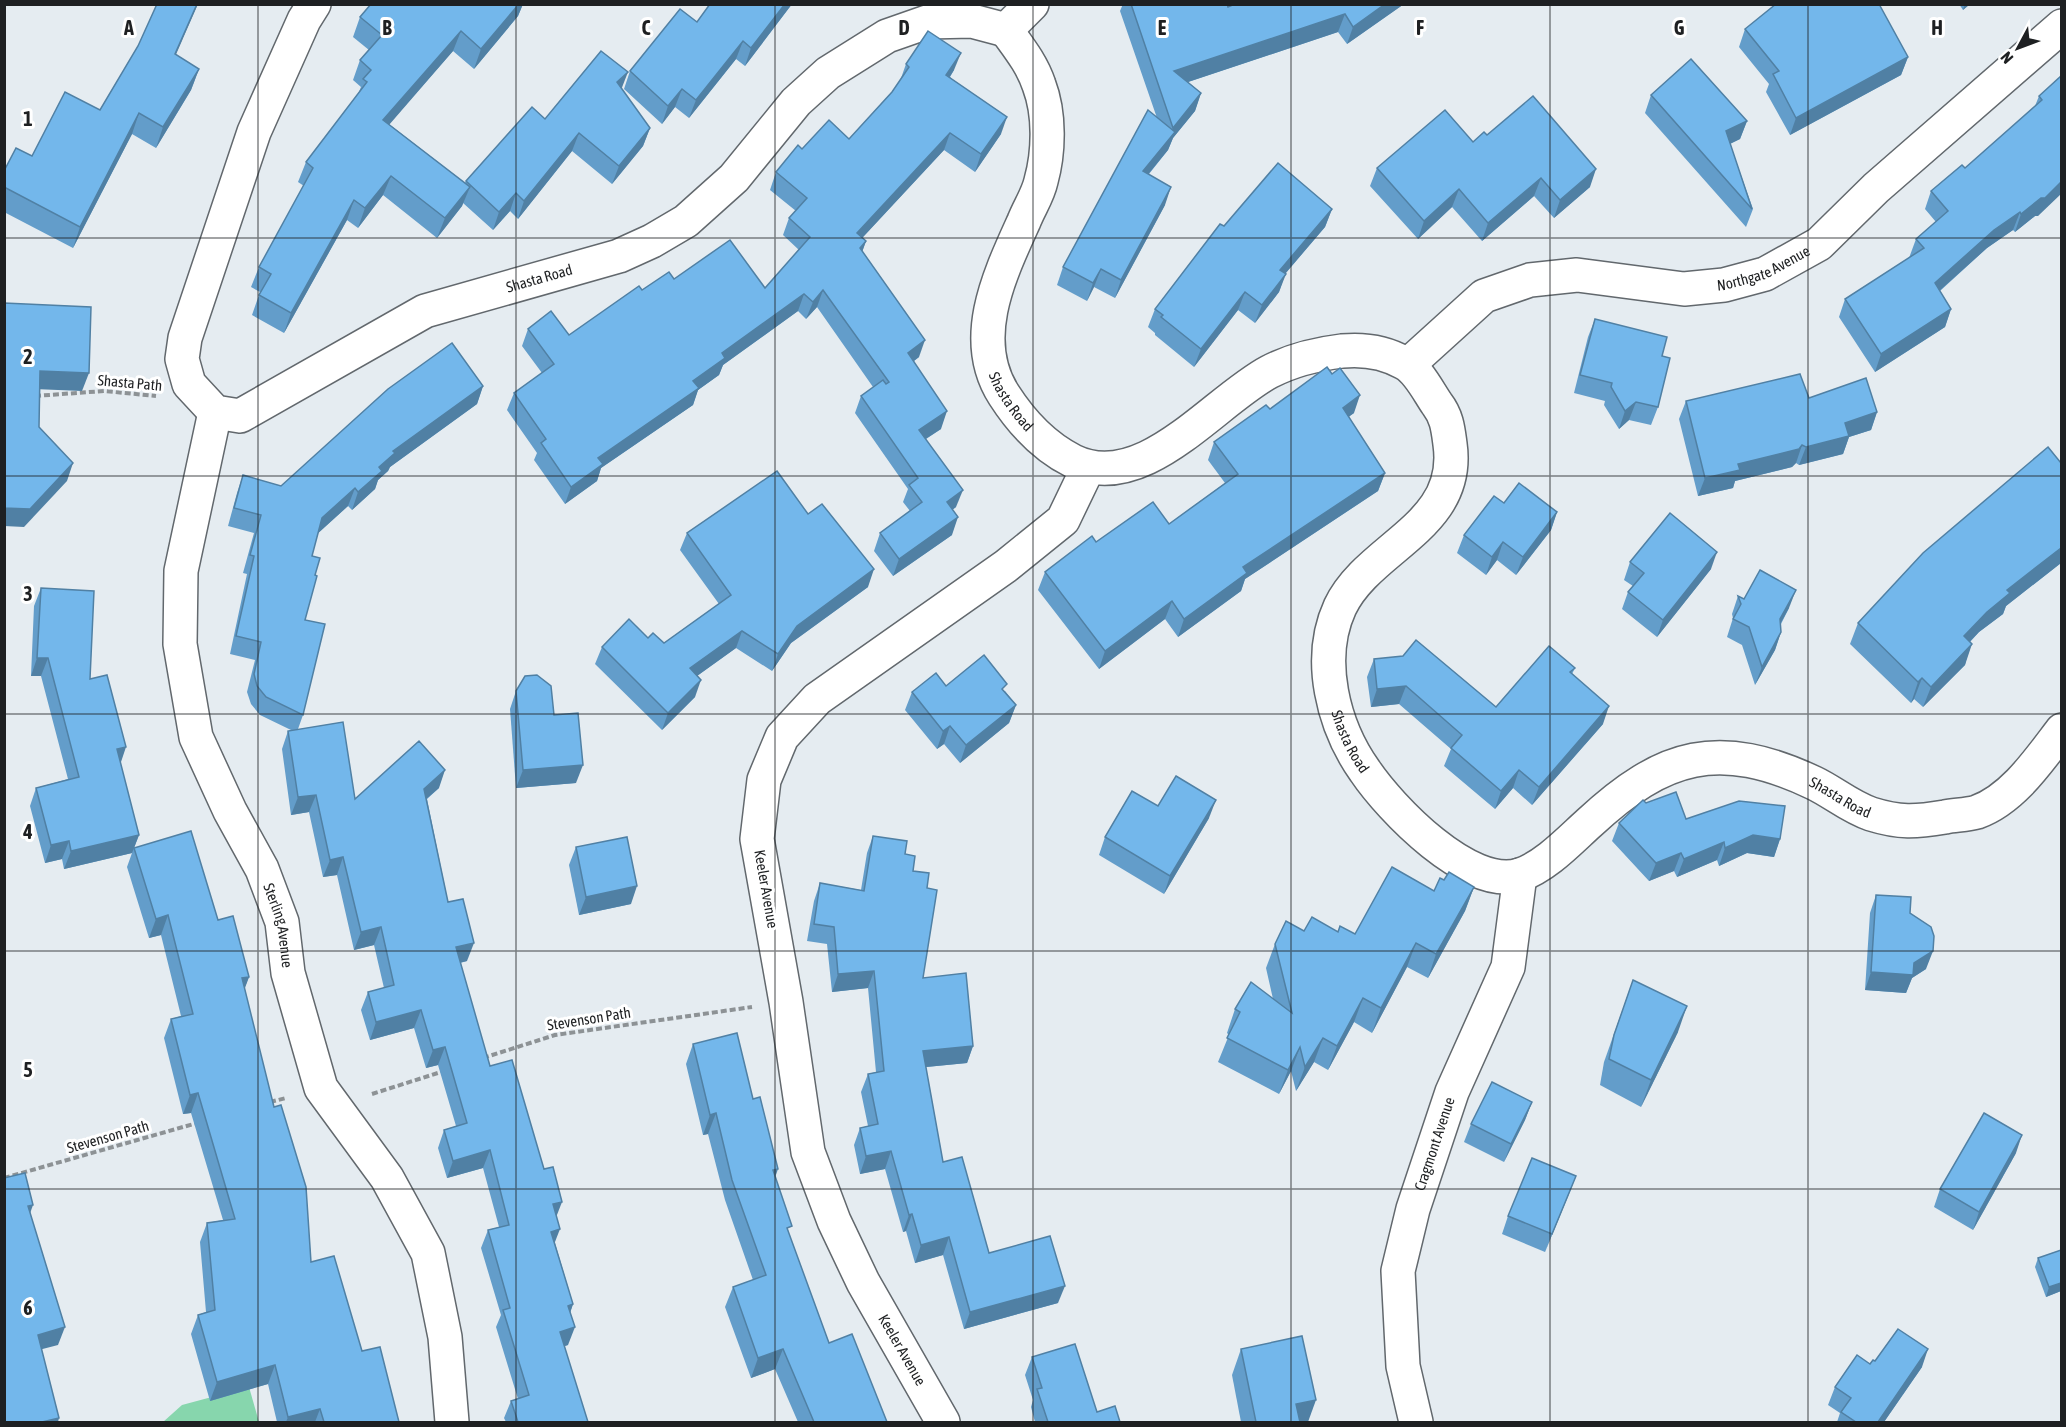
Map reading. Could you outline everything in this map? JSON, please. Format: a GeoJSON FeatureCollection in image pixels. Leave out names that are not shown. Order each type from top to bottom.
{"type":"FeatureCollection","features":[{"type":"Feature","properties":{"kind":"street"},"geometry":{"type":"LineString","coordinates":[[215,412],[189,384],[182,359],[185,338],[254,132],[304,20],[314,4]]}},
{"type":"Feature","properties":{"kind":"street"},"geometry":{"type":"LineString","coordinates":[[1006,30],[1032,4]]}},
{"type":"Feature","properties":{"kind":"street","name":"Shasta Road"},"geometry":{"type":"LineString","coordinates":[[215,412],[240,416],[425,311],[619,256],[652,241],[686,221],[734,178],[796,102],[828,74],[887,36],[927,22],[972,21],[1006,30],[1029,62],[1041,90],[1048,124],[1041,181],[996,286],[989,316],[988,354],[999,389],[1026,427],[1056,453],[1088,468],[1115,469],[1155,454],[1269,372],[1316,354],[1364,349],[1409,364],[1446,417],[1452,457],[1446,489],[1432,512],[1405,541],[1369,568],[1341,605],[1330,640],[1328,674],[1344,736],[1364,770],[1388,801],[1443,851],[1474,868],[1499,876],[1520,875],[1555,853],[1634,784],[1675,763],[1726,757],[1768,764],[1816,784],[1865,812],[1905,823],[1979,811],[2006,793],[2031,771],[2061,730]]}},
{"type":"Feature","properties":{"kind":"street","name":"Northgate Avenue"},"geometry":{"type":"LineString","coordinates":[[1409,364],[1484,296],[1530,280],[1577,275],[1684,289],[1724,285],[1765,274],[1819,244],[1876,188],[2061,26]]}},
{"type":"Feature","properties":{"kind":"street","name":"Sterling Avenue"},"geometry":{"type":"LineString","coordinates":[[215,412],[181,571],[180,644],[196,737],[230,811],[262,869],[282,922],[288,973],[328,1097],[387,1178],[428,1253],[445,1337],[452,1422]]}},
{"type":"Feature","properties":{"kind":"street","name":"Keeler Avenue"},"geometry":{"type":"LineString","coordinates":[[943,1422],[863,1282],[834,1221],[808,1152],[786,1002],[757,839],[764,780],[782,737],[817,699],[1006,566],[1062,520],[1088,468]]}},
{"type":"Feature","properties":{"kind":"street","name":"Cragmont Avenue"},"geometry":{"type":"LineString","coordinates":[[1416,1422],[1403,1366],[1398,1271],[1413,1209],[1452,1092],[1508,967],[1520,875]]}},
{"type":"Feature","properties":{"kind":"path","name":"Shasta Path"},"geometry":{"type":"LineString","coordinates":[[27,397],[104,391],[166,397],[215,412]]}},
{"type":"Feature","properties":{"kind":"path","name":"Stevenson Path"},"geometry":{"type":"LineString","coordinates":[[477,1060],[555,1035],[786,1002]]}},
{"type":"Feature","properties":{"kind":"path"},"geometry":{"type":"LineString","coordinates":[[264,1104],[328,1097],[455,1067]]}},
{"type":"Feature","properties":{"kind":"path","name":"Stevenson Path"},"geometry":{"type":"LineString","coordinates":[[4,1178],[206,1121]]}},
{"type":"Feature","properties":{"kind":"green space"},"geometry":{"type":"Polygon","coordinates":[[[249,1387],[259,1422],[163,1422],[182,1405],[249,1387]]]}},
{"type":"Feature","properties":{"kind":"building"},"geometry":{"type":"Polygon","coordinates":[[[157,4],[197,4],[175,54],[199,69],[163,127],[139,113],[80,227],[4,187],[4,171],[16,148],[32,156],[65,92],[100,110],[138,46],[157,4]]]}},
{"type":"Feature","properties":{"kind":"building"},"geometry":{"type":"Polygon","coordinates":[[[371,4],[519,4],[481,49],[461,31],[383,120],[470,187],[445,218],[391,176],[365,208],[354,200],[291,313],[259,295],[271,274],[259,267],[313,168],[306,162],[367,82],[363,79],[371,70],[360,60],[382,35],[360,17],[371,4]]]}},
{"type":"Feature","properties":{"kind":"building"},"geometry":{"type":"Polygon","coordinates":[[[710,4],[785,4],[751,48],[743,41],[696,100],[682,89],[668,106],[630,71],[680,9],[697,22],[710,4]]]}},
{"type":"Feature","properties":{"kind":"building"},"geometry":{"type":"Polygon","coordinates":[[[1131,4],[1227,4],[1228,7],[1235,4],[1385,4],[1353,27],[1345,14],[1174,71],[1201,93],[1173,128],[1131,4]]]}},
{"type":"Feature","properties":{"kind":"building"},"geometry":{"type":"Polygon","coordinates":[[[1776,4],[1879,4],[1908,57],[1796,118],[1773,74],[1779,71],[1745,29],[1776,4]]]}},
{"type":"Feature","properties":{"kind":"building"},"geometry":{"type":"Polygon","coordinates":[[[928,31],[961,53],[946,75],[1007,117],[981,154],[950,133],[857,233],[866,241],[860,248],[925,340],[908,353],[947,411],[919,430],[963,490],[947,502],[958,517],[899,559],[880,533],[922,502],[909,485],[918,478],[861,396],[883,380],[886,384],[889,382],[823,290],[813,302],[804,294],[722,353],[725,358],[693,381],[699,388],[598,458],[603,464],[571,487],[541,443],[546,439],[514,393],[554,364],[528,329],[551,311],[569,335],[639,286],[642,290],[669,272],[674,279],[730,240],[765,288],[810,237],[789,218],[807,198],[776,172],[798,145],[802,149],[829,120],[849,139],[892,92],[909,67],[906,64],[928,31]]]}},
{"type":"Feature","properties":{"kind":"building"},"geometry":{"type":"Polygon","coordinates":[[[601,51],[628,72],[617,82],[650,128],[619,166],[579,133],[524,201],[516,193],[499,212],[466,181],[532,107],[545,119],[601,51]]]}},
{"type":"Feature","properties":{"kind":"building"},"geometry":{"type":"Polygon","coordinates":[[[1691,59],[1747,121],[1726,131],[1752,209],[1651,95],[1691,59]]]}},
{"type":"Feature","properties":{"kind":"building"},"geometry":{"type":"Polygon","coordinates":[[[2061,76],[2061,182],[2045,198],[2041,198],[2021,214],[2020,212],[1994,230],[1935,283],[1951,309],[1881,354],[1845,299],[1924,248],[1916,239],[1948,211],[1931,191],[1962,165],[1965,168],[2042,100],[2039,96],[2061,76]]]}},
{"type":"Feature","properties":{"kind":"building"},"geometry":{"type":"Polygon","coordinates":[[[1533,96],[1596,169],[1560,200],[1541,178],[1488,223],[1459,189],[1424,221],[1377,168],[1445,110],[1473,142],[1484,132],[1487,135],[1533,96]]]}},
{"type":"Feature","properties":{"kind":"building"},"geometry":{"type":"Polygon","coordinates":[[[1148,110],[1175,132],[1143,171],[1171,187],[1121,280],[1101,269],[1093,283],[1063,267],[1148,110]]]}},
{"type":"Feature","properties":{"kind":"building"},"geometry":{"type":"Polygon","coordinates":[[[1278,163],[1332,209],[1280,270],[1286,274],[1262,305],[1245,292],[1201,349],[1161,317],[1163,315],[1155,309],[1220,224],[1224,226],[1278,163]]]}},
{"type":"Feature","properties":{"kind":"building"},"geometry":{"type":"Polygon","coordinates":[[[4,303],[91,307],[89,373],[40,371],[39,427],[73,463],[30,509],[4,508],[4,303]]]}},
{"type":"Feature","properties":{"kind":"building"},"geometry":{"type":"Polygon","coordinates":[[[1595,319],[1667,337],[1662,356],[1670,358],[1658,407],[1636,402],[1625,411],[1611,387],[1612,383],[1580,375],[1595,319]]]}},
{"type":"Feature","properties":{"kind":"building"},"geometry":{"type":"Polygon","coordinates":[[[452,343],[483,386],[393,451],[395,453],[379,467],[382,471],[358,492],[355,488],[322,518],[312,556],[320,558],[315,575],[317,576],[305,620],[325,624],[303,715],[266,697],[257,686],[254,674],[261,642],[236,636],[254,556],[250,555],[261,515],[234,508],[243,475],[281,486],[388,389],[452,343]]]}},
{"type":"Feature","properties":{"kind":"building"},"geometry":{"type":"Polygon","coordinates":[[[1327,367],[1332,374],[1340,368],[1360,395],[1343,408],[1385,473],[1243,567],[1247,573],[1184,619],[1172,601],[1105,651],[1045,572],[1092,536],[1096,542],[1153,502],[1169,524],[1238,474],[1214,442],[1266,405],[1270,409],[1327,367]]]}},
{"type":"Feature","properties":{"kind":"building"},"geometry":{"type":"Polygon","coordinates":[[[1800,374],[1809,398],[1866,378],[1877,412],[1845,423],[1849,436],[1806,447],[1802,445],[1799,449],[1738,464],[1740,470],[1705,478],[1686,401],[1800,374]]]}},
{"type":"Feature","properties":{"kind":"building"},"geometry":{"type":"Polygon","coordinates":[[[2048,447],[2061,463],[2061,548],[2007,590],[2010,593],[1987,612],[1964,636],[1972,644],[1931,687],[1922,678],[1918,682],[1858,623],[1923,553],[2048,447]]]}},
{"type":"Feature","properties":{"kind":"building"},"geometry":{"type":"Polygon","coordinates":[[[777,471],[808,514],[822,504],[874,569],[797,626],[778,654],[742,631],[690,668],[701,680],[668,713],[602,647],[629,619],[648,638],[653,633],[664,643],[731,595],[687,533],[777,471]]]}},
{"type":"Feature","properties":{"kind":"building"},"geometry":{"type":"Polygon","coordinates":[[[1519,483],[1557,512],[1523,557],[1503,542],[1492,557],[1464,535],[1494,496],[1504,503],[1519,483]]]}},
{"type":"Feature","properties":{"kind":"building"},"geometry":{"type":"Polygon","coordinates":[[[1670,513],[1717,552],[1663,620],[1628,592],[1644,573],[1630,562],[1670,513]]]}},
{"type":"Feature","properties":{"kind":"building"},"geometry":{"type":"Polygon","coordinates":[[[1760,570],[1796,590],[1780,619],[1781,632],[1762,667],[1749,627],[1733,619],[1741,604],[1738,596],[1744,599],[1760,570]]]}},
{"type":"Feature","properties":{"kind":"building"},"geometry":{"type":"Polygon","coordinates":[[[41,588],[94,591],[90,679],[107,675],[126,747],[117,749],[139,835],[71,851],[69,841],[51,845],[36,788],[79,777],[48,658],[37,658],[41,588]]]}},
{"type":"Feature","properties":{"kind":"building"},"geometry":{"type":"Polygon","coordinates":[[[1416,640],[1496,707],[1549,646],[1575,668],[1570,672],[1609,706],[1539,787],[1519,770],[1501,791],[1451,748],[1462,735],[1406,686],[1377,689],[1374,659],[1403,656],[1416,640]]]}},
{"type":"Feature","properties":{"kind":"building"},"geometry":{"type":"Polygon","coordinates":[[[984,655],[1007,684],[1002,689],[1016,705],[966,745],[950,726],[943,731],[912,692],[936,673],[946,686],[984,655]]]}},
{"type":"Feature","properties":{"kind":"building"},"geometry":{"type":"Polygon","coordinates":[[[537,675],[551,686],[554,715],[578,713],[583,765],[523,770],[516,691],[525,676],[537,675]]]}},
{"type":"Feature","properties":{"kind":"building"},"geometry":{"type":"Polygon","coordinates":[[[343,722],[355,799],[419,741],[445,770],[424,789],[448,902],[463,899],[474,943],[456,947],[490,1066],[512,1060],[544,1169],[553,1167],[562,1202],[553,1204],[560,1229],[551,1232],[573,1304],[568,1306],[575,1327],[560,1332],[588,1422],[518,1422],[511,1401],[529,1395],[503,1310],[510,1308],[488,1230],[509,1225],[490,1150],[453,1161],[444,1130],[467,1123],[445,1047],[433,1050],[421,1010],[376,1022],[368,992],[394,985],[381,927],[361,932],[343,857],[330,860],[316,795],[298,797],[288,731],[343,722]]]}},
{"type":"Feature","properties":{"kind":"building"},"geometry":{"type":"Polygon","coordinates":[[[1176,776],[1216,800],[1170,876],[1105,837],[1132,791],[1158,806],[1176,776]]]}},
{"type":"Feature","properties":{"kind":"building"},"geometry":{"type":"Polygon","coordinates":[[[1676,792],[1686,819],[1739,801],[1785,806],[1780,839],[1753,835],[1725,848],[1724,842],[1684,859],[1681,853],[1656,863],[1619,823],[1643,800],[1646,803],[1676,792]]]}},
{"type":"Feature","properties":{"kind":"building"},"geometry":{"type":"Polygon","coordinates":[[[191,831],[218,920],[233,916],[249,977],[242,978],[274,1107],[281,1105],[306,1187],[311,1262],[334,1256],[362,1351],[380,1347],[399,1422],[324,1422],[320,1409],[288,1417],[275,1365],[217,1382],[198,1315],[215,1310],[207,1223],[235,1219],[198,1093],[190,1095],[171,1019],[193,1014],[168,915],[156,919],[134,848],[191,831]]]}},
{"type":"Feature","properties":{"kind":"building"},"geometry":{"type":"Polygon","coordinates":[[[873,836],[907,841],[905,854],[915,856],[913,871],[929,873],[927,888],[937,890],[923,978],[966,973],[973,1046],[923,1051],[943,1162],[962,1157],[989,1253],[1050,1236],[1065,1286],[970,1312],[949,1237],[921,1245],[912,1214],[909,1215],[891,1151],[866,1156],[860,1128],[878,1124],[868,1074],[884,1071],[874,971],[838,974],[834,927],[814,924],[820,883],[864,891],[873,836]]]}},
{"type":"Feature","properties":{"kind":"building"},"geometry":{"type":"Polygon","coordinates":[[[627,837],[637,886],[586,897],[576,847],[627,837]]]}},
{"type":"Feature","properties":{"kind":"building"},"geometry":{"type":"Polygon","coordinates":[[[1392,867],[1434,891],[1440,878],[1444,880],[1449,872],[1474,887],[1436,954],[1416,943],[1381,1008],[1363,998],[1337,1046],[1323,1038],[1305,1067],[1300,1047],[1288,1070],[1227,1038],[1240,1012],[1235,1009],[1251,982],[1292,1013],[1275,944],[1286,921],[1304,931],[1312,917],[1338,932],[1340,926],[1355,934],[1392,867]]]}},
{"type":"Feature","properties":{"kind":"building"},"geometry":{"type":"Polygon","coordinates":[[[1876,895],[1911,897],[1910,913],[1931,927],[1934,936],[1933,951],[1914,963],[1913,975],[1871,972],[1876,895]]]}},
{"type":"Feature","properties":{"kind":"building"},"geometry":{"type":"Polygon","coordinates":[[[1633,980],[1687,1006],[1651,1080],[1609,1059],[1614,1035],[1633,980]]]}},
{"type":"Feature","properties":{"kind":"building"},"geometry":{"type":"Polygon","coordinates":[[[737,1033],[753,1099],[760,1097],[778,1169],[773,1170],[792,1226],[787,1228],[829,1343],[852,1334],[887,1422],[814,1422],[783,1349],[758,1358],[733,1287],[766,1275],[732,1180],[716,1113],[710,1115],[693,1044],[737,1033]]]}},
{"type":"Feature","properties":{"kind":"building"},"geometry":{"type":"Polygon","coordinates":[[[1492,1082],[1532,1102],[1511,1144],[1471,1124],[1492,1082]]]}},
{"type":"Feature","properties":{"kind":"building"},"geometry":{"type":"Polygon","coordinates":[[[1984,1113],[2022,1135],[1979,1212],[1940,1189],[1984,1113]]]}},
{"type":"Feature","properties":{"kind":"building"},"geometry":{"type":"Polygon","coordinates":[[[1532,1158],[1576,1176],[1552,1234],[1508,1216],[1532,1158]]]}},
{"type":"Feature","properties":{"kind":"building"},"geometry":{"type":"Polygon","coordinates":[[[25,1173],[33,1205],[28,1206],[65,1327],[38,1335],[59,1418],[42,1422],[4,1422],[4,1178],[25,1173]]]}},
{"type":"Feature","properties":{"kind":"building"},"geometry":{"type":"Polygon","coordinates":[[[2061,1250],[2061,1283],[2049,1287],[2038,1258],[2061,1250]]]}},
{"type":"Feature","properties":{"kind":"building"},"geometry":{"type":"Polygon","coordinates":[[[1898,1329],[1928,1349],[1878,1422],[1856,1422],[1841,1412],[1851,1398],[1835,1387],[1857,1355],[1870,1364],[1873,1360],[1875,1361],[1898,1329]]]}},
{"type":"Feature","properties":{"kind":"building"},"geometry":{"type":"Polygon","coordinates":[[[1302,1336],[1316,1400],[1296,1404],[1300,1422],[1256,1422],[1241,1349],[1302,1336]]]}},
{"type":"Feature","properties":{"kind":"building"},"geometry":{"type":"Polygon","coordinates":[[[1075,1344],[1097,1412],[1115,1406],[1120,1422],[1048,1422],[1037,1389],[1042,1388],[1032,1357],[1075,1344]]]}}]}
